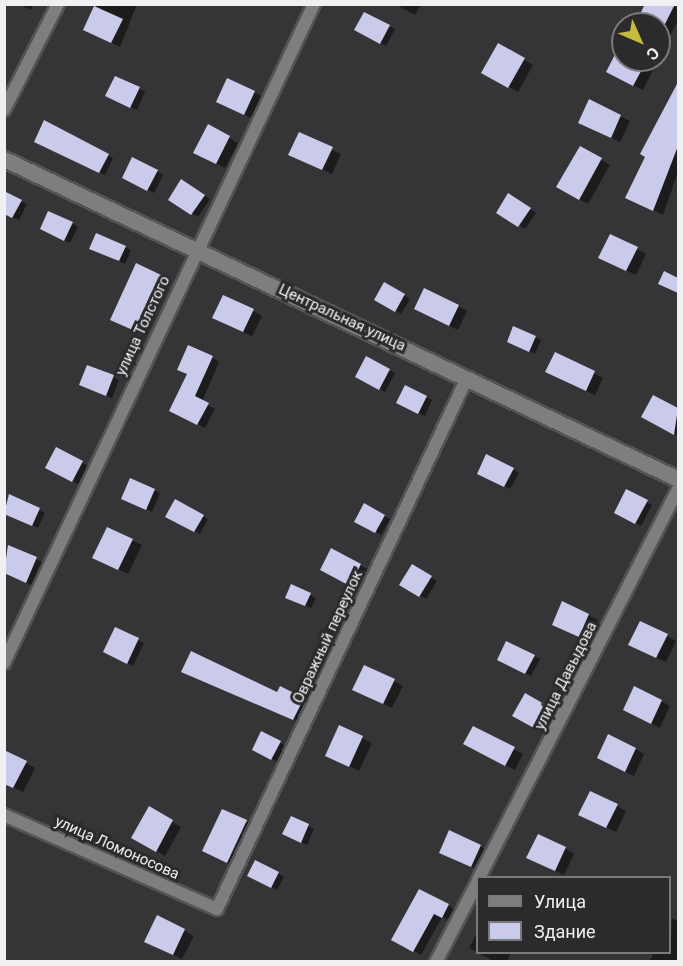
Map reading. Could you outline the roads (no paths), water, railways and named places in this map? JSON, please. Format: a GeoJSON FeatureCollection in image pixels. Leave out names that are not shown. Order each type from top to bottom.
{"type":"FeatureCollection","features":[{"type":"Feature","properties":{"kind":"street"},"geometry":{"type":"LineString","coordinates":[[4,110],[58,4]]}},
{"type":"Feature","properties":{"kind":"street","name":"улица Толстого"},"geometry":{"type":"LineString","coordinates":[[4,663],[195,248],[314,4]]}},
{"type":"Feature","properties":{"kind":"street","name":"Центральная улица"},"geometry":{"type":"LineString","coordinates":[[4,159],[678,479]]}},
{"type":"Feature","properties":{"kind":"street","name":"Овражный переулок"},"geometry":{"type":"LineString","coordinates":[[217,909],[467,378]]}},
{"type":"Feature","properties":{"kind":"street","name":"улица Давыдова"},"geometry":{"type":"LineString","coordinates":[[480,876],[678,489]]}},
{"type":"Feature","properties":{"kind":"street","name":"улица Ломоносова"},"geometry":{"type":"LineString","coordinates":[[4,815],[217,909]]}},
{"type":"Feature","properties":{"kind":"street","name":"улица Давыдова"},"geometry":{"type":"LineString","coordinates":[[436,962],[476,883]]}}]}
